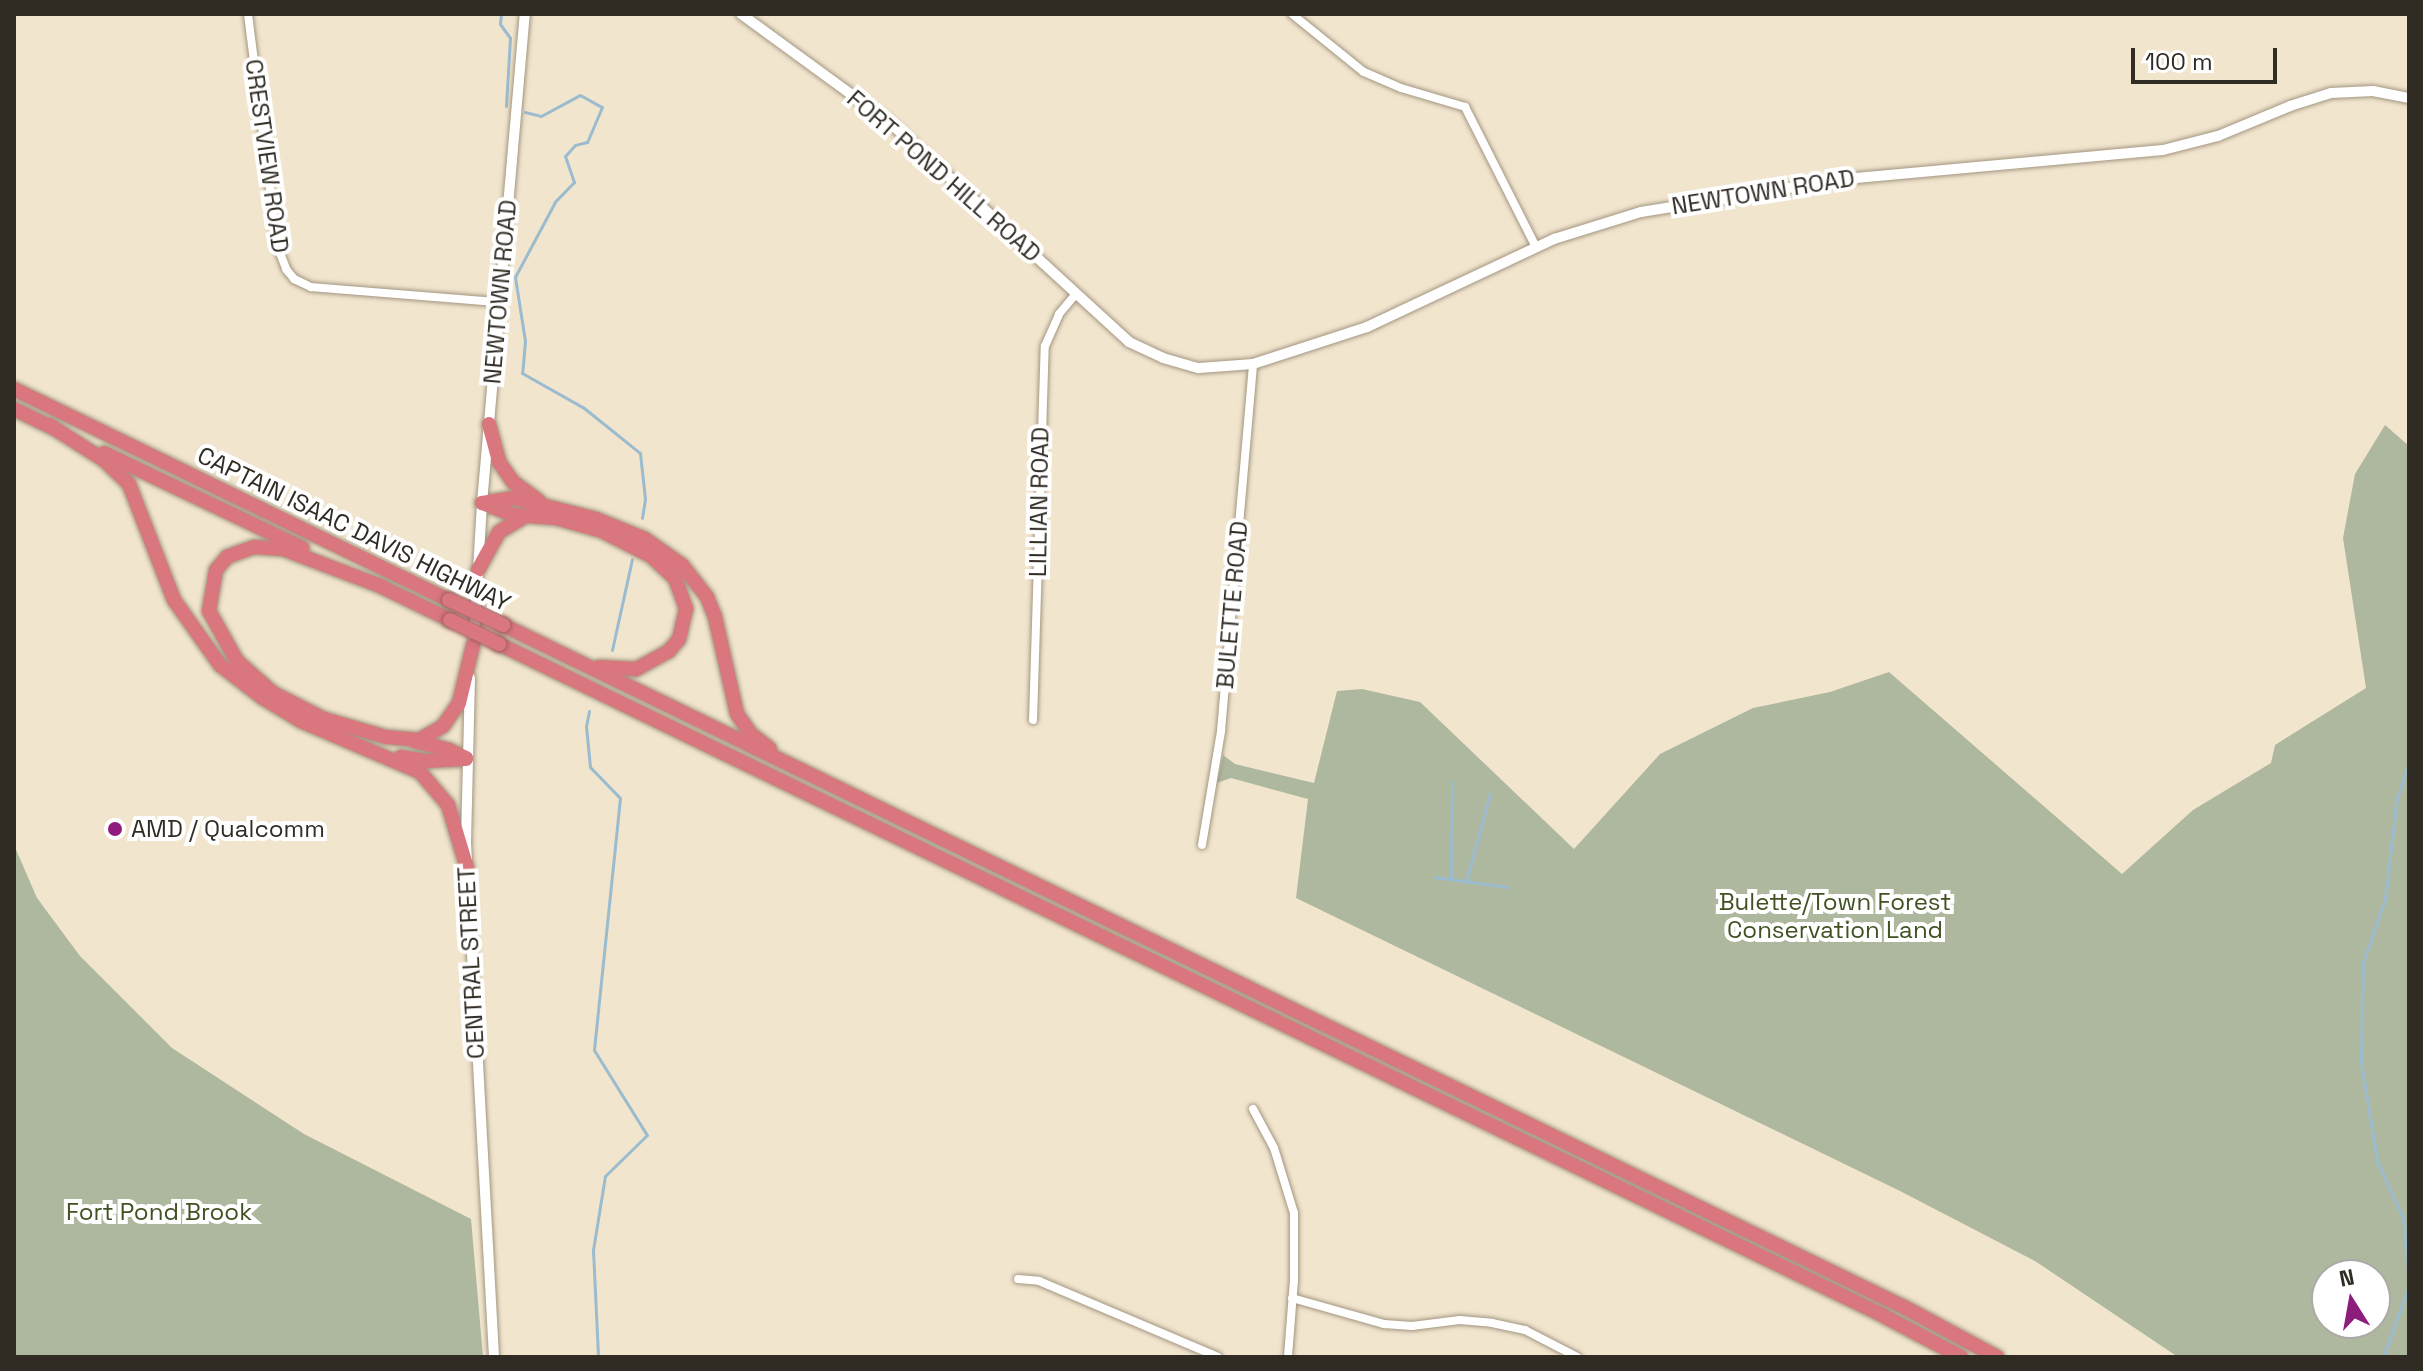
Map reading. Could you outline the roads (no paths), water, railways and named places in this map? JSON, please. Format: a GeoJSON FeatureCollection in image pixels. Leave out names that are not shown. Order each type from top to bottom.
{"type":"FeatureCollection","features":[{"type":"Feature","properties":{"kind":"highway","name":"CAPTAIN ISAAC DAVIS HIGHWAY"},"geometry":{"type":"LineString","coordinates":[[14,389],[792,767]]}},
{"type":"Feature","properties":{"kind":"highway","name":"CAPTAIN ISAAC DAVIS HIGHWAY"},"geometry":{"type":"LineString","coordinates":[[14,409],[1880,1314],[1961,1357]]}},
{"type":"Feature","properties":{"kind":"highway"},"geometry":{"type":"LineString","coordinates":[[489,424],[499,462],[507,474],[533,498],[645,539],[682,565],[707,597],[715,617],[737,714],[751,734],[792,767],[1848,1279],[1997,1357]]}},
{"type":"Feature","properties":{"kind":"highway"},"geometry":{"type":"LineString","coordinates":[[49,425],[104,460],[129,484],[174,600],[220,665],[280,710],[420,772],[439,791],[452,816],[467,868]]}},
{"type":"Feature","properties":{"kind":"highway"},"geometry":{"type":"LineString","coordinates":[[482,503],[514,498],[550,506]]}},
{"type":"Feature","properties":{"kind":"highway"},"geometry":{"type":"LineString","coordinates":[[482,503],[496,511],[571,522],[619,538],[664,566],[682,591],[686,609],[684,625],[679,639],[660,659],[636,669],[580,663]]}},
{"type":"Feature","properties":{"kind":"highway"},"geometry":{"type":"LineString","coordinates":[[478,570],[499,532],[513,521],[528,516]]}},
{"type":"Feature","properties":{"kind":"highway"},"geometry":{"type":"LineString","coordinates":[[383,587],[283,549],[254,547],[227,557],[216,570],[209,611],[220,636],[237,661],[273,693],[345,727],[449,750],[466,759]]}},
{"type":"Feature","properties":{"kind":"highway"},"geometry":{"type":"LineString","coordinates":[[406,740],[431,735],[451,716],[459,703],[473,645]]}},
{"type":"Feature","properties":{"kind":"highway"},"geometry":{"type":"LineString","coordinates":[[381,754],[426,761],[466,759]]}},
{"type":"Feature","properties":{"kind":"street","name":"CRESTVIEW ROAD"},"geometry":{"type":"LineString","coordinates":[[248,14],[274,229],[286,269],[294,279],[311,287],[498,302]]}},
{"type":"Feature","properties":{"kind":"street","name":"NEWTOWN ROAD"},"geometry":{"type":"LineString","coordinates":[[478,570],[498,302],[525,14]]}},
{"type":"Feature","properties":{"kind":"street","name":"FORT POND HILL ROAD"},"geometry":{"type":"LineString","coordinates":[[741,14],[888,121],[1076,294],[1140,348]]}},
{"type":"Feature","properties":{"kind":"street"},"geometry":{"type":"LineString","coordinates":[[1292,14],[1364,72],[1401,88],[1465,107],[1536,247]]}},
{"type":"Feature","properties":{"kind":"street","name":"NEWTOWN ROAD"},"geometry":{"type":"LineString","coordinates":[[1140,348],[1199,368],[1253,364],[1367,327],[1536,247],[1595,224],[1641,212],[1765,190],[1988,163],[2163,150],[2218,136],[2290,106],[2331,93],[2373,91],[2409,98]]}},
{"type":"Feature","properties":{"kind":"street","name":"LILLIAN ROAD"},"geometry":{"type":"LineString","coordinates":[[1033,720],[1045,346],[1059,314],[1076,294]]}},
{"type":"Feature","properties":{"kind":"street","name":"BULETTE ROAD"},"geometry":{"type":"LineString","coordinates":[[1202,845],[1221,731],[1253,364]]}},
{"type":"Feature","properties":{"kind":"street","name":"CENTRAL STREET"},"geometry":{"type":"LineString","coordinates":[[478,570],[466,759],[467,868],[494,1357]]}},
{"type":"Feature","properties":{"kind":"street"},"geometry":{"type":"LineString","coordinates":[[1253,1109],[1274,1148],[1294,1213],[1288,1357]]}},
{"type":"Feature","properties":{"kind":"street"},"geometry":{"type":"LineString","coordinates":[[1018,1279],[1039,1281],[1218,1357]]}},
{"type":"Feature","properties":{"kind":"street"},"geometry":{"type":"LineString","coordinates":[[1292,1298],[1384,1324],[1412,1326],[1460,1320],[1492,1323],[1525,1330],[1577,1357]]}},
{"type":"Feature","properties":{"kind":"waterway","name":"Fort Pond Brook"},"geometry":{"type":"LineString","coordinates":[[501,14],[500,24],[510,38],[506,106]]}},
{"type":"Feature","properties":{"kind":"waterway","name":"Fort Pond Brook"},"geometry":{"type":"LineString","coordinates":[[525,112],[541,116],[580,95],[602,107],[587,142],[575,145],[565,156],[574,182],[555,202],[515,277],[525,341],[522,373],[584,408],[640,453],[645,499],[642,518]]}},
{"type":"Feature","properties":{"kind":"waterway","name":"Fort Pond Brook"},"geometry":{"type":"LineString","coordinates":[[612,650],[632,559]]}},
{"type":"Feature","properties":{"kind":"waterway","name":"Fort Pond Brook"},"geometry":{"type":"LineString","coordinates":[[589,711],[586,726],[590,767],[620,798],[594,1050],[647,1135],[605,1176],[593,1250],[598,1357]]}},
{"type":"Feature","properties":{"kind":"waterway"},"geometry":{"type":"LineString","coordinates":[[2409,763],[2397,797],[2385,899],[2363,962],[2361,1061],[2377,1161],[2403,1218],[2409,1280]]}},
{"type":"Feature","properties":{"kind":"waterway"},"geometry":{"type":"LineString","coordinates":[[1451,879],[1452,782]]}},
{"type":"Feature","properties":{"kind":"waterway"},"geometry":{"type":"LineString","coordinates":[[1466,882],[1490,793]]}},
{"type":"Feature","properties":{"kind":"waterway"},"geometry":{"type":"LineString","coordinates":[[1435,877],[1507,887]]}},
{"type":"Feature","properties":{"kind":"waterway"},"geometry":{"type":"LineString","coordinates":[[2383,1357],[2409,1286]]}},
{"type":"Feature","properties":{"kind":"place","name":"AMD / Qualcomm"},"geometry":{"type":"Point","coordinates":[115,829]}},
{"type":"Feature","properties":{"kind":"park label","name":"Bulette/Town Forest Conservation Land"},"geometry":{"type":"Point","coordinates":[1835,916]}}]}
